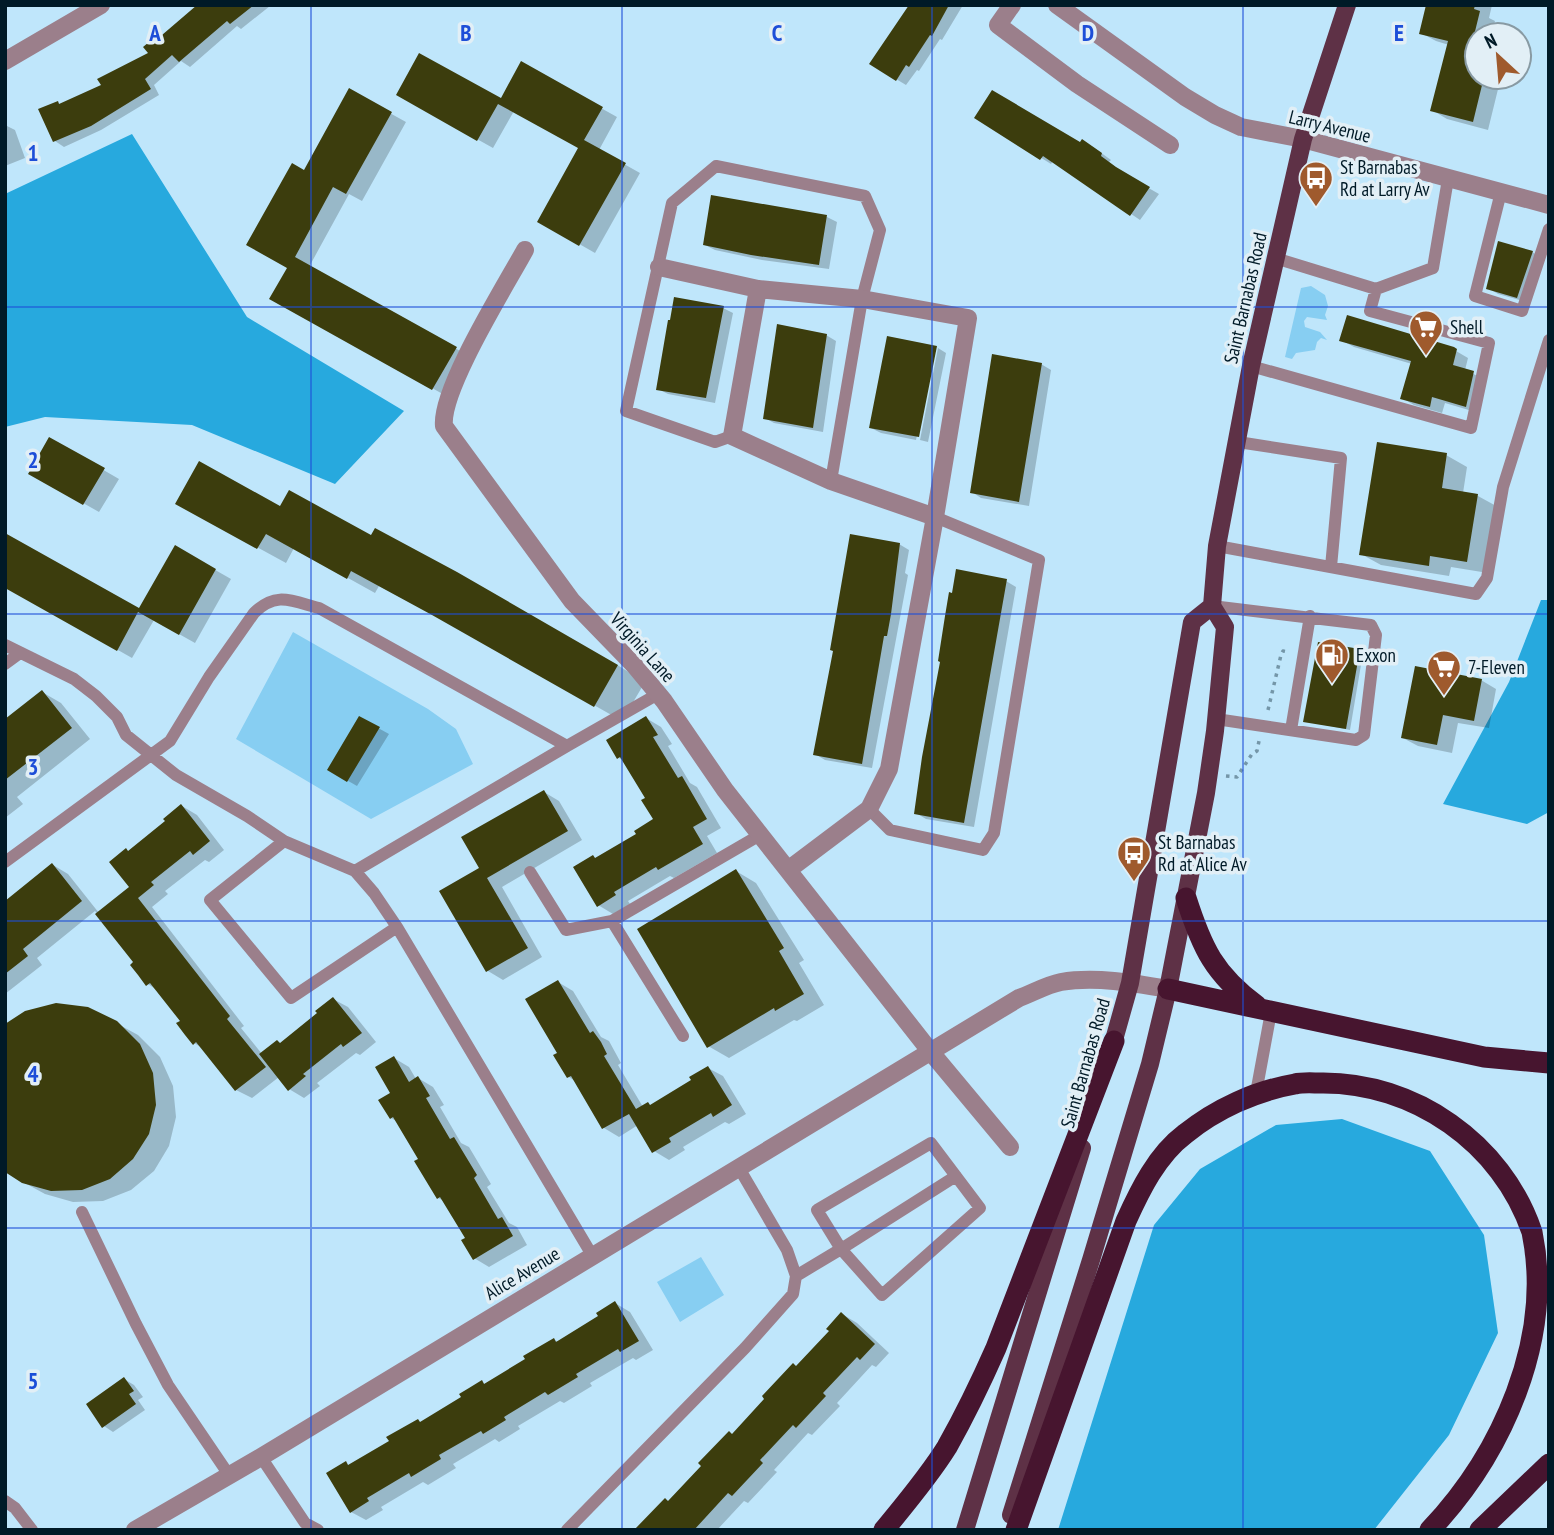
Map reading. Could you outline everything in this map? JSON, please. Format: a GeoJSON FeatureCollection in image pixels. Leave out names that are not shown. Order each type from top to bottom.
{"type":"FeatureCollection","features":[{"type":"Feature","properties":{"kind":"highway"},"geometry":{"type":"LineString","coordinates":[[1186,898],[1198,936],[1222,976],[1237,991],[1267,1012]]}},
{"type":"Feature","properties":{"kind":"highway"},"geometry":{"type":"LineString","coordinates":[[1168,989],[1484,1057],[1549,1063]]}},
{"type":"Feature","properties":{"kind":"highway"},"geometry":{"type":"LineString","coordinates":[[884,1530],[915,1493],[946,1448],[973,1398],[996,1348],[1114,1041]]}},
{"type":"Feature","properties":{"kind":"highway"},"geometry":{"type":"LineString","coordinates":[[1016,1530],[1126,1221],[1139,1192],[1156,1165],[1183,1135],[1222,1110],[1256,1093],[1297,1083],[1343,1083],[1382,1089],[1422,1106],[1458,1128],[1490,1159],[1515,1196],[1532,1232],[1540,1271],[1541,1313],[1534,1355],[1518,1400],[1498,1441],[1472,1479],[1430,1530]]}},
{"type":"Feature","properties":{"kind":"highway"},"geometry":{"type":"LineString","coordinates":[[1480,1530],[1549,1464]]}},
{"type":"Feature","properties":{"kind":"main road","name":"Saint Barnabas Road"},"geometry":{"type":"LineString","coordinates":[[1006,1530],[1150,1064],[1168,989],[1206,793],[1216,719],[1225,627],[1212,606],[1217,546],[1251,366],[1303,139],[1347,5]]}},
{"type":"Feature","properties":{"kind":"main road","name":"Saint Barnabas Road"},"geometry":{"type":"LineString","coordinates":[[965,1530],[1130,983],[1192,622],[1212,606]]}},
{"type":"Feature","properties":{"kind":"street"},"geometry":{"type":"LineString","coordinates":[[5,61],[102,5]]}},
{"type":"Feature","properties":{"kind":"street"},"geometry":{"type":"LineString","coordinates":[[1012,5],[998,25],[1077,84],[1170,145]]}},
{"type":"Feature","properties":{"kind":"street","name":"Larry Avenue"},"geometry":{"type":"LineString","coordinates":[[1057,5],[1185,97],[1241,127],[1303,139],[1549,205]]}},
{"type":"Feature","properties":{"kind":"street","name":"Virginia Lane"},"geometry":{"type":"LineString","coordinates":[[525,250],[475,340],[449,397],[443,415],[444,426],[572,601],[627,657],[658,694],[725,790],[930,1051],[1010,1147]]}},
{"type":"Feature","properties":{"kind":"street"},"geometry":{"type":"LineString","coordinates":[[659,267],[758,289],[862,299],[968,318],[889,769],[869,809],[788,870]]}},
{"type":"Feature","properties":{"kind":"street"},"geometry":{"type":"LineString","coordinates":[[758,289],[732,436],[831,481],[935,517]]}},
{"type":"Feature","properties":{"kind":"street"},"geometry":{"type":"LineString","coordinates":[[930,1051],[1002,1008],[1045,987],[1074,981],[1130,983],[1168,989]]}},
{"type":"Feature","properties":{"kind":"street","name":"Alice Avenue"},"geometry":{"type":"LineString","coordinates":[[135,1530],[261,1457],[930,1051]]}},
{"type":"Feature","properties":{"kind":"lane"},"geometry":{"type":"LineString","coordinates":[[732,436],[715,442],[626,411],[672,203],[716,166],[865,196],[880,230],[862,299],[831,481]]}},
{"type":"Feature","properties":{"kind":"lane"},"geometry":{"type":"LineString","coordinates":[[1275,258],[1376,289],[1433,268],[1448,178]]}},
{"type":"Feature","properties":{"kind":"lane"},"geometry":{"type":"LineString","coordinates":[[1501,192],[1475,296],[1522,311],[1544,265],[1549,229]]}},
{"type":"Feature","properties":{"kind":"lane"},"geometry":{"type":"LineString","coordinates":[[1251,366],[1471,428],[1489,343],[1370,311],[1376,289]]}},
{"type":"Feature","properties":{"kind":"lane"},"geometry":{"type":"LineString","coordinates":[[1217,546],[1476,594],[1488,578],[1503,487],[1549,340]]}},
{"type":"Feature","properties":{"kind":"lane"},"geometry":{"type":"LineString","coordinates":[[1238,442],[1341,458],[1331,567]]}},
{"type":"Feature","properties":{"kind":"lane"},"geometry":{"type":"LineString","coordinates":[[869,809],[890,830],[983,850],[994,833],[1039,560],[935,517]]}},
{"type":"Feature","properties":{"kind":"lane"},"geometry":{"type":"LineString","coordinates":[[5,862],[170,741],[209,677],[254,613],[273,599],[319,608],[567,746]]}},
{"type":"Feature","properties":{"kind":"lane"},"geometry":{"type":"LineString","coordinates":[[1212,606],[1370,625],[1376,635],[1364,735],[1356,740],[1216,719]]}},
{"type":"Feature","properties":{"kind":"lane"},"geometry":{"type":"LineString","coordinates":[[1291,730],[1310,616]]}},
{"type":"Feature","properties":{"kind":"lane"},"geometry":{"type":"LineString","coordinates":[[5,645],[74,679],[96,695],[117,718],[126,735],[176,775],[284,841],[355,872],[374,892],[397,927],[592,1255]]}},
{"type":"Feature","properties":{"kind":"lane"},"geometry":{"type":"LineString","coordinates":[[5,664],[20,653]]}},
{"type":"Feature","properties":{"kind":"lane"},"geometry":{"type":"LineString","coordinates":[[355,872],[658,694]]}},
{"type":"Feature","properties":{"kind":"lane"},"geometry":{"type":"LineString","coordinates":[[530,872],[566,930],[612,921],[760,835]]}},
{"type":"Feature","properties":{"kind":"lane"},"geometry":{"type":"LineString","coordinates":[[284,841],[210,900],[291,998],[397,927]]}},
{"type":"Feature","properties":{"kind":"lane"},"geometry":{"type":"LineString","coordinates":[[612,921],[683,1036]]}},
{"type":"Feature","properties":{"kind":"lane"},"geometry":{"type":"LineString","coordinates":[[1256,1093],[1267,1012]]}},
{"type":"Feature","properties":{"kind":"lane"},"geometry":{"type":"LineString","coordinates":[[931,1143],[980,1208],[882,1295],[841,1249],[817,1210],[931,1143]]}},
{"type":"Feature","properties":{"kind":"lane"},"geometry":{"type":"LineString","coordinates":[[567,1530],[745,1348],[793,1294],[796,1276],[787,1250],[739,1168]]}},
{"type":"Feature","properties":{"kind":"lane"},"geometry":{"type":"LineString","coordinates":[[796,1276],[956,1176]]}},
{"type":"Feature","properties":{"kind":"lane"},"geometry":{"type":"LineString","coordinates":[[82,1212],[168,1385],[229,1475]]}},
{"type":"Feature","properties":{"kind":"lane"},"geometry":{"type":"LineString","coordinates":[[261,1457],[305,1523],[318,1530]]}},
{"type":"Feature","properties":{"kind":"lane"},"geometry":{"type":"LineString","coordinates":[[5,1501],[15,1508],[32,1530]]}},
{"type":"Feature","properties":{"kind":"path"},"geometry":{"type":"LineString","coordinates":[[1266,714],[1283,651],[1304,654]]}},
{"type":"Feature","properties":{"kind":"path"},"geometry":{"type":"LineString","coordinates":[[1226,776],[1237,777],[1252,754],[1257,751]]}},
{"type":"Feature","properties":{"kind":"shaded area"},"geometry":{"type":"Polygon","coordinates":[[[132,134],[247,317],[404,411],[335,484],[192,425],[45,417],[5,427],[5,194],[132,134]]]}},
{"type":"Feature","properties":{"kind":"shaded area"},"geometry":{"type":"Polygon","coordinates":[[[1311,286],[1325,295],[1328,306],[1325,315],[1327,320],[1307,317],[1304,321],[1305,327],[1320,332],[1327,340],[1321,338],[1315,350],[1296,353],[1292,359],[1285,357],[1301,288],[1311,286]]]}},
{"type":"Feature","properties":{"kind":"shaded area"},"geometry":{"type":"Polygon","coordinates":[[[1541,600],[1549,600],[1549,812],[1527,824],[1443,804],[1509,682],[1541,600]]]}},
{"type":"Feature","properties":{"kind":"shaded area"},"geometry":{"type":"Polygon","coordinates":[[[293,632],[428,709],[456,729],[473,764],[371,819],[236,739],[293,632]]]}},
{"type":"Feature","properties":{"kind":"shaded area"},"geometry":{"type":"Polygon","coordinates":[[[1342,1119],[1430,1151],[1484,1235],[1498,1333],[1449,1435],[1374,1530],[1058,1530],[1154,1225],[1200,1169],[1276,1125],[1342,1119]]]}},
{"type":"Feature","properties":{"kind":"shaded area"},"geometry":{"type":"Polygon","coordinates":[[[701,1257],[724,1295],[680,1322],[657,1282],[701,1257]]]}},
{"type":"Feature","properties":{"kind":"building"},"geometry":{"type":"Polygon","coordinates":[[[197,5],[254,5],[230,24],[227,21],[179,62],[172,55],[145,79],[151,89],[91,126],[53,142],[38,109],[58,101],[59,104],[101,85],[97,79],[148,53],[143,47],[160,33],[162,35],[197,5]]]}},
{"type":"Feature","properties":{"kind":"building"},"geometry":{"type":"Polygon","coordinates":[[[909,5],[949,5],[932,36],[930,35],[909,67],[906,65],[896,81],[869,64],[909,5]]]}},
{"type":"Feature","properties":{"kind":"building"},"geometry":{"type":"Polygon","coordinates":[[[1426,5],[1475,5],[1474,9],[1480,11],[1478,21],[1463,21],[1463,91],[1481,91],[1473,122],[1430,111],[1448,41],[1419,34],[1426,5]]]}},
{"type":"Feature","properties":{"kind":"building"},"geometry":{"type":"Polygon","coordinates":[[[419,53],[501,98],[521,61],[603,107],[584,140],[626,163],[579,246],[537,222],[578,148],[498,104],[477,141],[396,95],[419,53]]]}},
{"type":"Feature","properties":{"kind":"building"},"geometry":{"type":"Polygon","coordinates":[[[349,88],[392,112],[346,194],[333,187],[295,257],[457,347],[432,390],[269,299],[287,268],[246,245],[292,163],[304,170],[349,88]]]}},
{"type":"Feature","properties":{"kind":"building"},"geometry":{"type":"Polygon","coordinates":[[[992,90],[1080,142],[1082,139],[1116,167],[1150,187],[1130,216],[1043,156],[1040,160],[974,118],[992,90]]]}},
{"type":"Feature","properties":{"kind":"building"},"geometry":{"type":"Polygon","coordinates":[[[711,195],[827,215],[819,265],[703,245],[711,195]]]}},
{"type":"Feature","properties":{"kind":"building"},"geometry":{"type":"Polygon","coordinates":[[[1498,241],[1533,251],[1517,298],[1486,289],[1498,241]]]}},
{"type":"Feature","properties":{"kind":"building"},"geometry":{"type":"Polygon","coordinates":[[[674,297],[724,306],[706,398],[656,390],[674,297]]]}},
{"type":"Feature","properties":{"kind":"building"},"geometry":{"type":"Polygon","coordinates":[[[1347,315],[1457,349],[1453,365],[1474,371],[1466,407],[1432,397],[1430,407],[1400,399],[1411,361],[1339,341],[1347,315]]]}},
{"type":"Feature","properties":{"kind":"building"},"geometry":{"type":"Polygon","coordinates":[[[777,324],[827,334],[813,428],[763,419],[777,324]]]}},
{"type":"Feature","properties":{"kind":"building"},"geometry":{"type":"Polygon","coordinates":[[[887,336],[937,346],[919,437],[869,428],[887,336]]]}},
{"type":"Feature","properties":{"kind":"building"},"geometry":{"type":"Polygon","coordinates":[[[992,354],[1042,363],[1019,502],[970,493],[992,354]]]}},
{"type":"Feature","properties":{"kind":"building"},"geometry":{"type":"Polygon","coordinates":[[[49,437],[105,468],[83,505],[28,474],[49,437]]]}},
{"type":"Feature","properties":{"kind":"building"},"geometry":{"type":"Polygon","coordinates":[[[1377,442],[1447,453],[1442,488],[1478,494],[1467,562],[1430,556],[1429,566],[1359,555],[1377,442]]]}},
{"type":"Feature","properties":{"kind":"building"},"geometry":{"type":"Polygon","coordinates":[[[199,461],[280,506],[289,490],[371,535],[375,528],[618,665],[594,707],[351,571],[347,579],[266,534],[257,549],[175,504],[199,461]]]}},
{"type":"Feature","properties":{"kind":"building"},"geometry":{"type":"Polygon","coordinates":[[[5,533],[139,608],[175,545],[216,569],[179,635],[138,612],[117,651],[5,588],[5,533]]]}},
{"type":"Feature","properties":{"kind":"building"},"geometry":{"type":"Polygon","coordinates":[[[850,534],[900,543],[891,614],[887,636],[884,636],[862,764],[813,755],[833,651],[830,650],[850,534]]]}},
{"type":"Feature","properties":{"kind":"building"},"geometry":{"type":"Polygon","coordinates":[[[956,569],[1007,579],[964,823],[914,814],[949,592],[952,593],[956,569]]]}},
{"type":"Feature","properties":{"kind":"building","name":"Exxon"},"geometry":{"type":"Polygon","coordinates":[[[1318,642],[1360,649],[1346,729],[1303,722],[1318,642]]]}},
{"type":"Feature","properties":{"kind":"building","name":"7-Eleven"},"geometry":{"type":"Polygon","coordinates":[[[1415,666],[1482,679],[1474,721],[1443,715],[1437,745],[1401,738],[1415,666]]]}},
{"type":"Feature","properties":{"kind":"building"},"geometry":{"type":"Polygon","coordinates":[[[42,690],[72,728],[5,780],[5,719],[42,690]]]}},
{"type":"Feature","properties":{"kind":"building"},"geometry":{"type":"Polygon","coordinates":[[[359,716],[380,727],[347,782],[327,770],[359,716]]]}},
{"type":"Feature","properties":{"kind":"building"},"geometry":{"type":"Polygon","coordinates":[[[646,716],[658,735],[653,737],[678,778],[682,776],[707,819],[693,827],[703,844],[658,870],[656,867],[614,892],[616,895],[597,907],[573,867],[593,855],[595,858],[636,834],[634,831],[653,819],[641,800],[645,798],[620,757],[617,759],[606,740],[646,716]]]}},
{"type":"Feature","properties":{"kind":"building"},"geometry":{"type":"Polygon","coordinates":[[[544,790],[568,831],[487,878],[528,948],[486,972],[439,891],[479,868],[461,837],[544,790]]]}},
{"type":"Feature","properties":{"kind":"building"},"geometry":{"type":"Polygon","coordinates":[[[181,804],[210,841],[193,855],[190,851],[151,882],[154,885],[138,898],[230,1016],[227,1019],[266,1067],[235,1091],[196,1042],[193,1045],[185,1035],[176,1023],[180,1021],[150,983],[146,986],[130,965],[133,962],[95,914],[129,887],[109,862],[126,848],[128,851],[165,821],[163,819],[181,804]]]}},
{"type":"Feature","properties":{"kind":"building"},"geometry":{"type":"Polygon","coordinates":[[[52,863],[82,901],[23,949],[28,956],[5,974],[5,901],[52,863]]]}},
{"type":"Feature","properties":{"kind":"building"},"geometry":{"type":"Polygon","coordinates":[[[736,869],[784,948],[779,951],[804,994],[775,1011],[774,1008],[707,1048],[637,929],[736,869]]]}},
{"type":"Feature","properties":{"kind":"building"},"geometry":{"type":"Polygon","coordinates":[[[558,980],[590,1033],[593,1031],[601,1042],[607,1054],[604,1056],[636,1109],[648,1102],[650,1105],[691,1080],[689,1077],[708,1066],[732,1105],[713,1117],[711,1113],[669,1138],[671,1142],[652,1153],[629,1114],[602,1129],[571,1076],[567,1078],[553,1055],[557,1053],[525,999],[558,980]]]}},
{"type":"Feature","properties":{"kind":"building"},"geometry":{"type":"Polygon","coordinates":[[[333,997],[362,1033],[343,1047],[341,1044],[303,1074],[306,1076],[288,1091],[259,1054],[277,1040],[280,1043],[333,997]]]}},
{"type":"Feature","properties":{"kind":"building"},"geometry":{"type":"Polygon","coordinates":[[[56,1003],[88,1007],[117,1021],[140,1044],[153,1073],[156,1105],[149,1134],[133,1159],[110,1179],[82,1190],[51,1191],[22,1183],[5,1172],[5,1024],[25,1011],[56,1003]]]}},
{"type":"Feature","properties":{"kind":"building"},"geometry":{"type":"Polygon","coordinates":[[[394,1056],[409,1082],[418,1076],[430,1096],[426,1098],[450,1139],[454,1137],[477,1175],[474,1178],[498,1219],[502,1217],[513,1236],[473,1260],[461,1240],[465,1238],[414,1161],[418,1159],[393,1117],[390,1119],[378,1100],[390,1093],[375,1067],[394,1056]]]}},
{"type":"Feature","properties":{"kind":"building"},"geometry":{"type":"Polygon","coordinates":[[[615,1301],[639,1341],[620,1352],[618,1349],[576,1374],[578,1377],[548,1395],[545,1392],[504,1417],[506,1420],[483,1434],[481,1431],[439,1455],[441,1459],[411,1477],[409,1473],[367,1498],[369,1501],[350,1513],[326,1473],[346,1461],[348,1465],[389,1441],[386,1437],[418,1419],[420,1422],[461,1397],[459,1394],[482,1380],[484,1384],[554,1338],[556,1342],[598,1316],[596,1313],[615,1301]]]}},
{"type":"Feature","properties":{"kind":"building"},"geometry":{"type":"Polygon","coordinates":[[[841,1312],[875,1344],[860,1360],[857,1357],[823,1393],[826,1396],[796,1428],[793,1425],[760,1460],[763,1463],[732,1496],[728,1493],[694,1530],[634,1530],[665,1498],[668,1501],[701,1466],[698,1463],[729,1431],[732,1434],[793,1363],[796,1366],[829,1331],[826,1329],[841,1312]]]}},
{"type":"Feature","properties":{"kind":"building"},"geometry":{"type":"Polygon","coordinates":[[[124,1377],[134,1391],[129,1394],[136,1404],[102,1428],[86,1404],[124,1377]]]}},
{"type":"Feature","properties":{"kind":"place","name":"St Barnabas Rd at Larry Av"},"geometry":{"type":"Point","coordinates":[1316,208]}},
{"type":"Feature","properties":{"kind":"place","name":"Shell"},"geometry":{"type":"Point","coordinates":[1426,357]}},
{"type":"Feature","properties":{"kind":"place","name":"Exxon"},"geometry":{"type":"Point","coordinates":[1332,685]}},
{"type":"Feature","properties":{"kind":"place","name":"7-Eleven"},"geometry":{"type":"Point","coordinates":[1444,697]}},
{"type":"Feature","properties":{"kind":"place","name":"St Barnabas Rd at Alice Av"},"geometry":{"type":"Point","coordinates":[1134,883]}}]}
